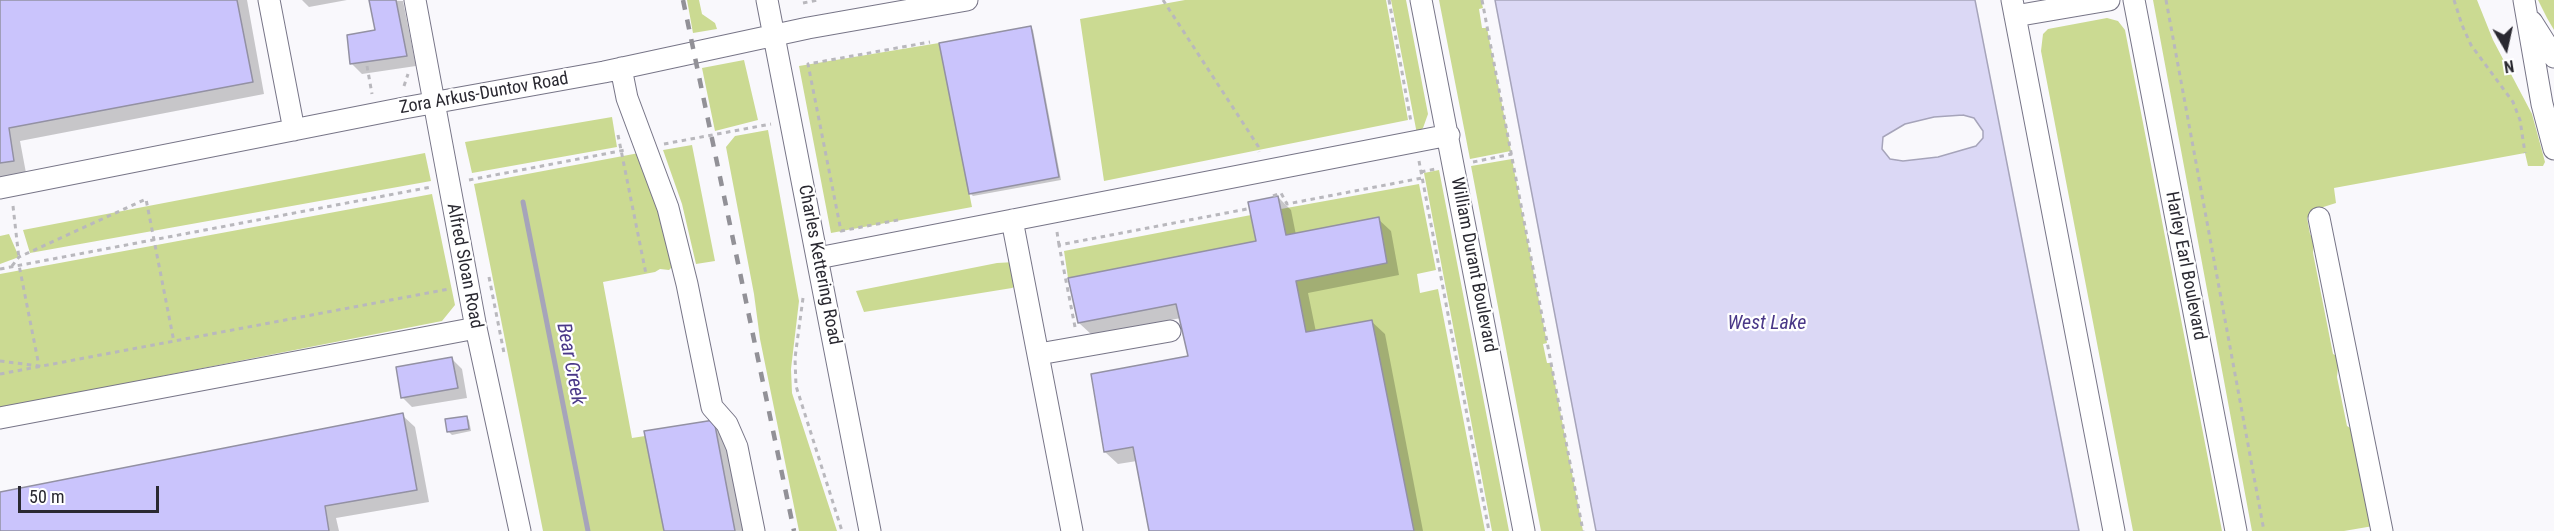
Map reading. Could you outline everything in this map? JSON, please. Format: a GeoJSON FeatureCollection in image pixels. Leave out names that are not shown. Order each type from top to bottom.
{"type":"FeatureCollection","features":[{"type":"Feature","properties":{"kind":"lane"},"geometry":{"type":"LineString","coordinates":[[269,0],[294,130]]}},
{"type":"Feature","properties":{"kind":"lane","name":"Alfred Sloan Road"},"geometry":{"type":"LineString","coordinates":[[415,0],[476,328],[520,531]]}},
{"type":"Feature","properties":{"kind":"lane","name":"Charles Kettering Road"},"geometry":{"type":"LineString","coordinates":[[767,0],[870,531]]}},
{"type":"Feature","properties":{"kind":"lane","name":"Zora Arkus-Duntov Road"},"geometry":{"type":"LineString","coordinates":[[4,187],[434,102],[621,68],[775,34],[967,0]]}},
{"type":"Feature","properties":{"kind":"lane","name":"William Durant Boulevard"},"geometry":{"type":"LineString","coordinates":[[1421,0],[1524,531]]}},
{"type":"Feature","properties":{"kind":"lane"},"geometry":{"type":"LineString","coordinates":[[2109,0],[2014,8],[2114,531]]}},
{"type":"Feature","properties":{"kind":"lane","name":"Harley Earl Boulevard"},"geometry":{"type":"LineString","coordinates":[[2134,0],[2236,531]]}},
{"type":"Feature","properties":{"kind":"lane"},"geometry":{"type":"LineString","coordinates":[[2525,7],[2554,57]]}},
{"type":"Feature","properties":{"kind":"lane"},"geometry":{"type":"LineString","coordinates":[[2525,7],[2542,104],[2554,149]]}},
{"type":"Feature","properties":{"kind":"lane"},"geometry":{"type":"LineString","coordinates":[[621,68],[627,98],[668,208],[687,284],[712,407],[727,424],[737,447],[754,531]]}},
{"type":"Feature","properties":{"kind":"lane"},"geometry":{"type":"LineString","coordinates":[[818,258],[1449,135]]}},
{"type":"Feature","properties":{"kind":"lane"},"geometry":{"type":"LineString","coordinates":[[2319,218],[2382,531]]}},
{"type":"Feature","properties":{"kind":"lane"},"geometry":{"type":"LineString","coordinates":[[1012,220],[1040,354],[1072,531]]}},
{"type":"Feature","properties":{"kind":"lane"},"geometry":{"type":"LineString","coordinates":[[0,418],[476,328]]}},
{"type":"Feature","properties":{"kind":"lane"},"geometry":{"type":"LineString","coordinates":[[1040,354],[1170,331]]}},
{"type":"Feature","properties":{"kind":"path"},"geometry":{"type":"LineString","coordinates":[[803,3],[818,0]]}},
{"type":"Feature","properties":{"kind":"path"},"geometry":{"type":"LineString","coordinates":[[1163,0],[1258,146],[1259,152]]}},
{"type":"Feature","properties":{"kind":"path"},"geometry":{"type":"LineString","coordinates":[[1389,0],[1489,531]]}},
{"type":"Feature","properties":{"kind":"path"},"geometry":{"type":"LineString","coordinates":[[1482,0],[1583,531]]}},
{"type":"Feature","properties":{"kind":"path"},"geometry":{"type":"LineString","coordinates":[[2166,0],[2264,531]]}},
{"type":"Feature","properties":{"kind":"path"},"geometry":{"type":"LineString","coordinates":[[2454,0],[2471,45],[2513,102],[2520,120],[2525,153]]}},
{"type":"Feature","properties":{"kind":"path"},"geometry":{"type":"LineString","coordinates":[[907,219],[841,231],[808,64],[930,42]]}},
{"type":"Feature","properties":{"kind":"path"},"geometry":{"type":"LineString","coordinates":[[366,66],[375,114]]}},
{"type":"Feature","properties":{"kind":"path"},"geometry":{"type":"LineString","coordinates":[[469,180],[771,124]]}},
{"type":"Feature","properties":{"kind":"path"},"geometry":{"type":"LineString","coordinates":[[617,132],[646,274]]}},
{"type":"Feature","properties":{"kind":"path"},"geometry":{"type":"LineString","coordinates":[[1471,162],[1512,154]]}},
{"type":"Feature","properties":{"kind":"path"},"geometry":{"type":"LineString","coordinates":[[1421,172],[1439,168]]}},
{"type":"Feature","properties":{"kind":"path"},"geometry":{"type":"LineString","coordinates":[[1273,196],[1281,193],[1287,204],[1422,178]]}},
{"type":"Feature","properties":{"kind":"path"},"geometry":{"type":"LineString","coordinates":[[0,271],[154,239],[437,186]]}},
{"type":"Feature","properties":{"kind":"path"},"geometry":{"type":"LineString","coordinates":[[4,187],[17,226],[19,266],[39,366]]}},
{"type":"Feature","properties":{"kind":"path"},"geometry":{"type":"LineString","coordinates":[[11,267],[19,257],[146,199],[174,342]]}},
{"type":"Feature","properties":{"kind":"path"},"geometry":{"type":"LineString","coordinates":[[1059,245],[1247,209]]}},
{"type":"Feature","properties":{"kind":"path"},"geometry":{"type":"LineString","coordinates":[[1057,227],[1075,327]]}},
{"type":"Feature","properties":{"kind":"path"},"geometry":{"type":"LineString","coordinates":[[0,374],[455,288]]}},
{"type":"Feature","properties":{"kind":"path"},"geometry":{"type":"LineString","coordinates":[[803,295],[795,358],[796,386],[842,531]]}},
{"type":"Feature","properties":{"kind":"path"},"geometry":{"type":"LineString","coordinates":[[0,361],[39,366]]}},
{"type":"Feature","properties":{"kind":"green space"},"geometry":{"type":"Polygon","coordinates":[[[687,0],[699,0],[702,14],[715,23],[717,29],[693,33],[687,0]]]}},
{"type":"Feature","properties":{"kind":"green space"},"geometry":{"type":"Polygon","coordinates":[[[1185,0],[1386,0],[1408,120],[1104,181],[1080,19],[1185,0]]]}},
{"type":"Feature","properties":{"kind":"green space"},"geometry":{"type":"Polygon","coordinates":[[[1391,0],[1406,0],[1428,114],[1423,128],[1417,134],[1391,0]]]}},
{"type":"Feature","properties":{"kind":"green space"},"geometry":{"type":"Polygon","coordinates":[[[1439,0],[1481,0],[1483,8],[1479,9],[1482,28],[1487,28],[1511,151],[1470,159],[1439,0]]]}},
{"type":"Feature","properties":{"kind":"green space"},"geometry":{"type":"Polygon","coordinates":[[[2153,0],[2477,0],[2493,40],[2532,114],[2545,162],[2543,166],[2528,166],[2525,153],[2334,188],[2336,203],[2314,210],[2307,218],[2314,241],[2313,253],[2333,354],[2339,357],[2337,377],[2347,426],[2365,437],[2379,525],[2344,531],[2252,531],[2153,0]]]}},
{"type":"Feature","properties":{"kind":"green space"},"geometry":{"type":"Polygon","coordinates":[[[2538,0],[2554,0],[2554,30],[2547,18],[2538,0]]]}},
{"type":"Feature","properties":{"kind":"green space"},"geometry":{"type":"Polygon","coordinates":[[[2107,18],[2118,21],[2125,30],[2222,531],[2133,531],[2041,51],[2043,34],[2048,29],[2107,18]]]}},
{"type":"Feature","properties":{"kind":"green space"},"geometry":{"type":"Polygon","coordinates":[[[939,43],[972,207],[831,233],[799,66],[939,43]]]}},
{"type":"Feature","properties":{"kind":"green space"},"geometry":{"type":"Polygon","coordinates":[[[744,60],[758,120],[715,131],[702,68],[744,60]]]}},
{"type":"Feature","properties":{"kind":"green space"},"geometry":{"type":"Polygon","coordinates":[[[612,117],[617,147],[472,173],[465,142],[612,117]]]}},
{"type":"Feature","properties":{"kind":"green space"},"geometry":{"type":"Polygon","coordinates":[[[768,130],[799,301],[791,369],[792,393],[837,531],[799,531],[760,339],[754,294],[726,147],[735,136],[768,130]]]}},
{"type":"Feature","properties":{"kind":"green space"},"geometry":{"type":"Polygon","coordinates":[[[692,145],[715,261],[696,264],[682,204],[663,150],[692,145]]]}},
{"type":"Feature","properties":{"kind":"green space"},"geometry":{"type":"Polygon","coordinates":[[[425,153],[431,181],[30,253],[23,230],[425,153]]]}},
{"type":"Feature","properties":{"kind":"green space"},"geometry":{"type":"Polygon","coordinates":[[[639,153],[660,212],[672,267],[669,270],[660,269],[655,272],[603,282],[632,438],[645,436],[664,531],[543,531],[474,184],[639,153]]]}},
{"type":"Feature","properties":{"kind":"green space"},"geometry":{"type":"Polygon","coordinates":[[[1512,159],[1547,343],[1543,344],[1547,363],[1551,363],[1583,531],[1541,531],[1471,166],[1512,159]]]}},
{"type":"Feature","properties":{"kind":"green space"},"geometry":{"type":"Polygon","coordinates":[[[1439,170],[1509,531],[1492,531],[1424,173],[1439,170]]]}},
{"type":"Feature","properties":{"kind":"green space"},"geometry":{"type":"Polygon","coordinates":[[[1419,184],[1436,270],[1417,274],[1420,293],[1438,289],[1485,531],[1414,531],[1372,320],[1306,332],[1296,281],[1387,263],[1379,217],[1286,235],[1281,209],[1419,184]]]}},
{"type":"Feature","properties":{"kind":"green space"},"geometry":{"type":"Polygon","coordinates":[[[432,194],[455,305],[442,321],[0,408],[0,274],[432,194]]]}},
{"type":"Feature","properties":{"kind":"green space"},"geometry":{"type":"Polygon","coordinates":[[[1251,215],[1256,241],[1068,278],[1064,251],[1251,215]]]}},
{"type":"Feature","properties":{"kind":"green space"},"geometry":{"type":"Polygon","coordinates":[[[9,234],[19,257],[0,264],[0,236],[9,234]]]}},
{"type":"Feature","properties":{"kind":"green space"},"geometry":{"type":"Polygon","coordinates":[[[1015,262],[1019,284],[1012,288],[864,312],[856,291],[997,263],[1015,262]]]}},
{"type":"Feature","properties":{"kind":"water","name":"West Lake"},"geometry":{"type":"Polygon","coordinates":[[[1495,0],[1975,0],[2079,531],[1596,531],[1495,0]],[[1963,115],[1934,117],[1905,124],[1883,137],[1882,149],[1890,159],[1903,161],[1938,157],[1976,146],[1983,138],[1983,131],[1974,118],[1963,115]]]}},
{"type":"Feature","properties":{"kind":"building"},"geometry":{"type":"Polygon","coordinates":[[[0,0],[237,0],[253,82],[9,128],[14,161],[0,163],[0,0]]]}},
{"type":"Feature","properties":{"kind":"building"},"geometry":{"type":"Polygon","coordinates":[[[369,0],[396,0],[407,56],[350,64],[347,35],[375,30],[369,0]]]}},
{"type":"Feature","properties":{"kind":"building"},"geometry":{"type":"Polygon","coordinates":[[[1031,26],[1059,177],[969,194],[939,43],[1031,26]]]}},
{"type":"Feature","properties":{"kind":"building"},"geometry":{"type":"Polygon","coordinates":[[[1278,196],[1286,235],[1379,217],[1387,263],[1296,281],[1306,332],[1372,320],[1414,531],[1149,531],[1133,447],[1104,452],[1091,374],[1188,356],[1176,304],[1078,323],[1068,278],[1256,241],[1248,202],[1278,196]]]}},
{"type":"Feature","properties":{"kind":"building"},"geometry":{"type":"Polygon","coordinates":[[[452,357],[458,388],[401,398],[396,367],[452,357]]]}},
{"type":"Feature","properties":{"kind":"building"},"geometry":{"type":"Polygon","coordinates":[[[403,413],[417,490],[325,506],[329,531],[0,531],[0,492],[403,413]]]}},
{"type":"Feature","properties":{"kind":"building"},"geometry":{"type":"Polygon","coordinates":[[[467,416],[469,429],[447,432],[445,419],[467,416]]]}},
{"type":"Feature","properties":{"kind":"building"},"geometry":{"type":"Polygon","coordinates":[[[714,420],[735,531],[664,531],[644,431],[714,420]]]}},
{"type":"Feature","properties":{"kind":"waterway","name":"Bear Creek"},"geometry":{"type":"LineString","coordinates":[[523,202],[588,531]]}},
{"type":"Feature","properties":{"kind":"railway"},"geometry":{"type":"LineString","coordinates":[[683,0],[794,531]]}}]}
